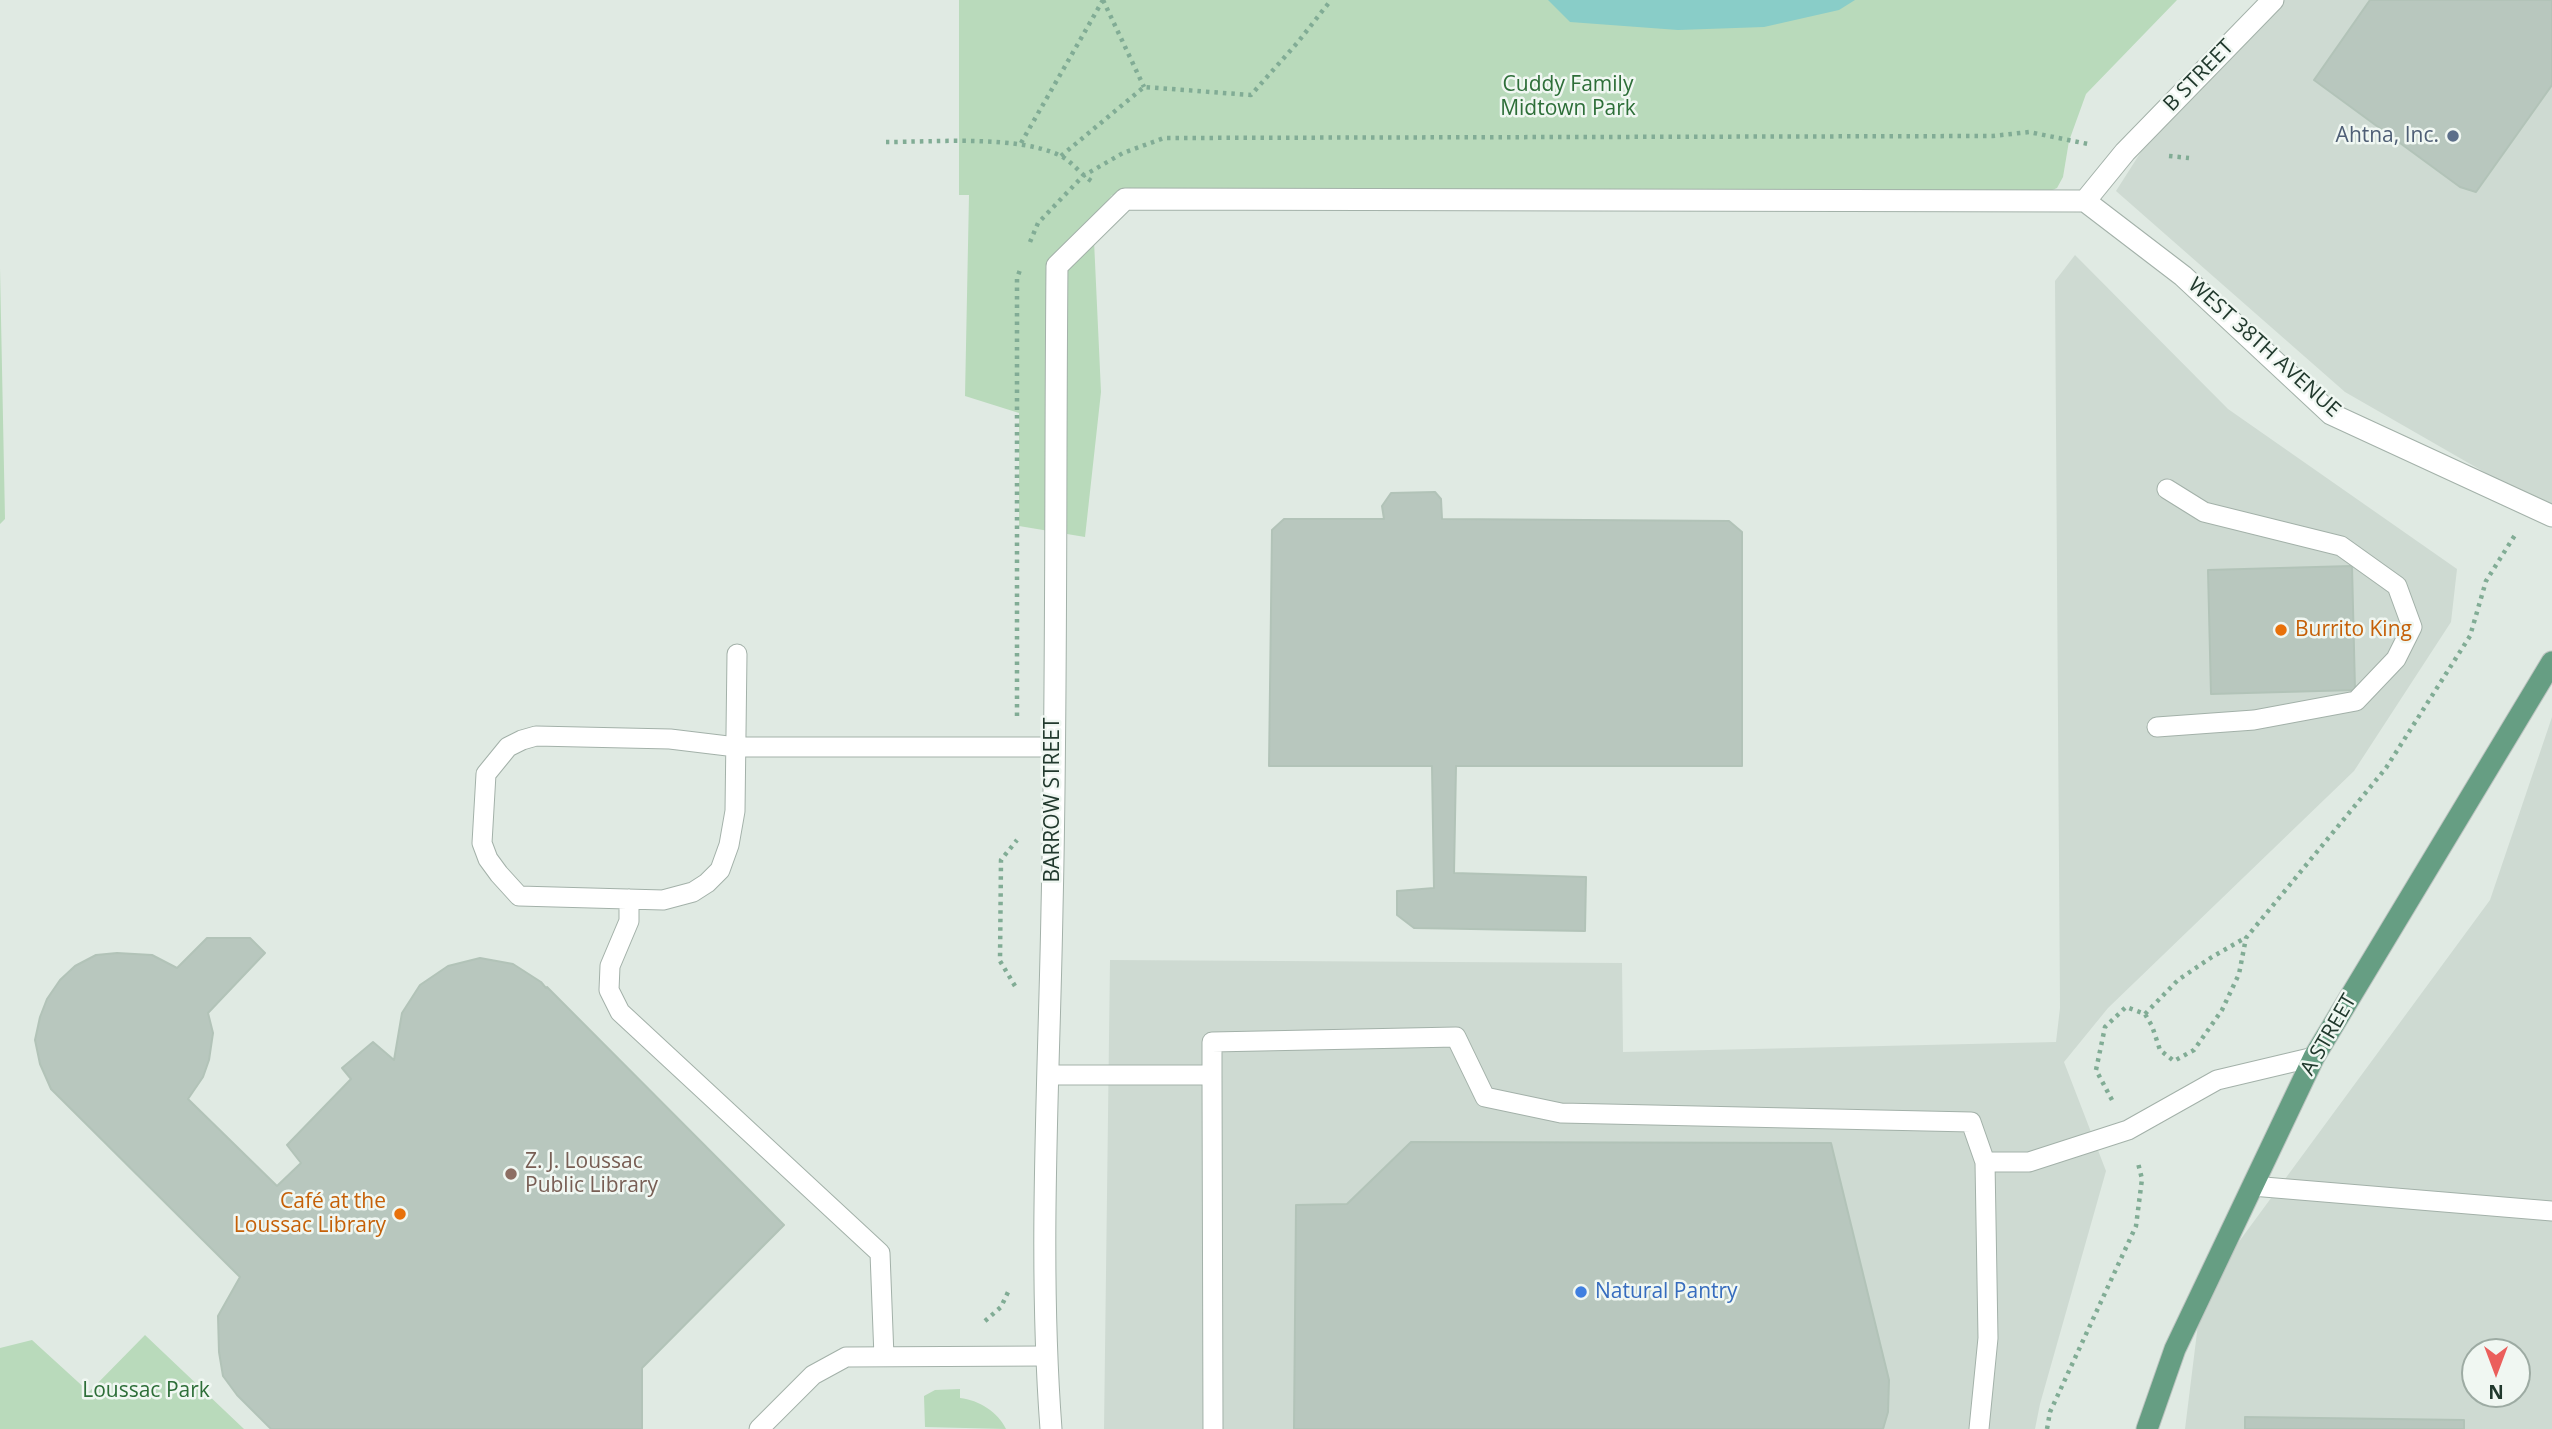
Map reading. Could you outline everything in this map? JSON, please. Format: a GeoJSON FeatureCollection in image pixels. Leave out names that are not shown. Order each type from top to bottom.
{"type":"FeatureCollection","features":[{"type":"Feature","properties":{"kind":"main road","name":"A STREET"},"geometry":{"type":"LineString","coordinates":[[2147,1429],[2175,1349],[2314,1056],[2552,662]]}},
{"type":"Feature","properties":{"kind":"street","name":"B STREET"},"geometry":{"type":"LineString","coordinates":[[2125,152],[2273,0]]}},
{"type":"Feature","properties":{"kind":"street"},"geometry":{"type":"LineString","coordinates":[[1125,198],[2085,201],[2125,152]]}},
{"type":"Feature","properties":{"kind":"street","name":"BARROW STREET"},"geometry":{"type":"LineString","coordinates":[[1051,1429],[1045,1356],[1053,907],[1057,266],[1125,198]]}},
{"type":"Feature","properties":{"kind":"street","name":"WEST 38TH AVENUE"},"geometry":{"type":"LineString","coordinates":[[2085,201],[2183,276],[2331,414],[2542,512]]}},
{"type":"Feature","properties":{"kind":"lane"},"geometry":{"type":"LineString","coordinates":[[2157,727],[2254,720],[2356,701],[2396,659],[2412,627],[2397,586],[2341,545],[2204,512],[2167,489]]}},
{"type":"Feature","properties":{"kind":"lane"},"geometry":{"type":"LineString","coordinates":[[737,654],[736,747],[735,811],[729,845],[720,870],[693,892],[663,900],[519,896],[488,859],[482,843],[486,774],[508,747],[536,736],[670,739],[736,747],[1053,747]]}},
{"type":"Feature","properties":{"kind":"lane"},"geometry":{"type":"LineString","coordinates":[[629,899],[629,921],[610,967],[609,990],[620,1012],[880,1253],[884,1357]]}},
{"type":"Feature","properties":{"kind":"lane"},"geometry":{"type":"LineString","coordinates":[[1213,1429],[1212,1042],[1456,1037],[1485,1097],[1562,1114],[1971,1122],[1985,1162],[1987,1338],[1979,1429]]}},
{"type":"Feature","properties":{"kind":"lane"},"geometry":{"type":"LineString","coordinates":[[1985,1162],[2029,1162],[2128,1130],[2217,1080],[2314,1056]]}},
{"type":"Feature","properties":{"kind":"lane"},"geometry":{"type":"LineString","coordinates":[[1048,1075],[1212,1075]]}},
{"type":"Feature","properties":{"kind":"lane"},"geometry":{"type":"LineString","coordinates":[[2252,1186],[2552,1211]]}},
{"type":"Feature","properties":{"kind":"lane"},"geometry":{"type":"LineString","coordinates":[[759,1429],[813,1375],[846,1357],[1045,1356]]}},
{"type":"Feature","properties":{"kind":"path"},"geometry":{"type":"LineString","coordinates":[[1103,0],[1144,87]]}},
{"type":"Feature","properties":{"kind":"path"},"geometry":{"type":"LineString","coordinates":[[1021,143],[1103,0]]}},
{"type":"Feature","properties":{"kind":"path"},"geometry":{"type":"LineString","coordinates":[[1061,156],[1144,87],[1251,95],[1331,0]]}},
{"type":"Feature","properties":{"kind":"path"},"geometry":{"type":"LineString","coordinates":[[1029,245],[1038,223],[1083,176],[1124,153],[1164,138],[1993,136],[2029,132],[2125,152],[2189,158]]}},
{"type":"Feature","properties":{"kind":"path"},"geometry":{"type":"LineString","coordinates":[[887,142],[1021,143],[1061,156],[1083,176],[1125,198]]}},
{"type":"Feature","properties":{"kind":"path"},"geometry":{"type":"LineString","coordinates":[[1017,747],[1017,278],[1021,267]]}},
{"type":"Feature","properties":{"kind":"path"},"geometry":{"type":"LineString","coordinates":[[2145,1014],[2178,980],[2211,957],[2246,938],[2386,768],[2470,636],[2486,581],[2542,512]]}},
{"type":"Feature","properties":{"kind":"path"},"geometry":{"type":"LineString","coordinates":[[1016,987],[1000,961],[1001,860],[1017,841],[1017,828]]}},
{"type":"Feature","properties":{"kind":"path"},"geometry":{"type":"LineString","coordinates":[[2047,1429],[2050,1412],[2136,1226],[2142,1179],[2128,1130],[2096,1070],[2105,1027],[2126,1007],[2145,1014],[2160,1050],[2174,1061],[2194,1050],[2222,1010],[2239,974],[2246,938]]}},
{"type":"Feature","properties":{"kind":"path"},"geometry":{"type":"LineString","coordinates":[[979,1327],[1001,1307],[1015,1280]]}},
{"type":"Feature","properties":{"kind":"shaded area"},"geometry":{"type":"Polygon","coordinates":[[[2265,0],[2552,0],[2552,511],[2345,392],[2116,191],[2167,111],[2265,0]]]}},
{"type":"Feature","properties":{"kind":"shaded area"},"geometry":{"type":"Polygon","coordinates":[[[2075,255],[2228,409],[2457,569],[2451,622],[2354,771],[2108,1008],[2064,1062],[2106,1171],[2035,1429],[1104,1429],[1110,960],[1622,963],[1623,1052],[2056,1042],[2060,1008],[2055,281],[2075,255]]]}},
{"type":"Feature","properties":{"kind":"shaded area"},"geometry":{"type":"Polygon","coordinates":[[[2552,717],[2552,1429],[2185,1429],[2202,1292],[2490,900],[2552,717]]]}},
{"type":"Feature","properties":{"kind":"green space","name":"Cuddy Family Midtown Park"},"geometry":{"type":"Polygon","coordinates":[[[959,0],[2177,0],[2086,94],[2069,141],[2063,177],[2057,188],[2048,192],[1112,195],[1093,219],[1101,392],[1085,537],[1019,526],[1019,413],[965,396],[969,195],[959,195],[959,0]]]}},
{"type":"Feature","properties":{"kind":"green space"},"geometry":{"type":"Polygon","coordinates":[[[0,268],[5,519],[0,524],[0,268]]]}},
{"type":"Feature","properties":{"kind":"green space","name":"Loussac Park"},"geometry":{"type":"Polygon","coordinates":[[[145,1335],[244,1429],[0,1429],[0,1348],[32,1340],[89,1392],[145,1335]]]}},
{"type":"Feature","properties":{"kind":"green space"},"geometry":{"type":"Polygon","coordinates":[[[960,1389],[960,1398],[987,1408],[998,1417],[1006,1429],[925,1427],[924,1396],[935,1390],[960,1389]]]}},
{"type":"Feature","properties":{"kind":"water"},"geometry":{"type":"Polygon","coordinates":[[[1548,0],[1855,0],[1839,10],[1764,27],[1678,30],[1570,22],[1548,0]]]}},
{"type":"Feature","properties":{"kind":"building","name":"Ahtna, Inc."},"geometry":{"type":"Polygon","coordinates":[[[2370,0],[2552,0],[2552,85],[2476,192],[2460,187],[2314,80],[2370,0]]]}},
{"type":"Feature","properties":{"kind":"building"},"geometry":{"type":"Polygon","coordinates":[[[1435,492],[1441,499],[1442,519],[1729,521],[1742,532],[1742,766],[1456,766],[1454,873],[1586,877],[1585,931],[1414,928],[1397,915],[1397,891],[1434,888],[1432,766],[1269,766],[1272,530],[1284,519],[1384,519],[1382,506],[1391,493],[1435,492]]]}},
{"type":"Feature","properties":{"kind":"building","name":"Burrito King"},"geometry":{"type":"Polygon","coordinates":[[[2352,566],[2355,690],[2211,694],[2208,570],[2352,566]]]}},
{"type":"Feature","properties":{"kind":"building","name":"Z. J. Loussac Public Library"},"geometry":{"type":"Polygon","coordinates":[[[207,938],[250,938],[265,953],[208,1013],[213,1033],[209,1060],[203,1077],[188,1099],[277,1186],[301,1163],[287,1145],[351,1079],[342,1068],[373,1042],[394,1060],[402,1013],[420,985],[448,966],[480,958],[513,964],[547,987],[784,1225],[642,1368],[642,1429],[271,1429],[237,1395],[223,1376],[218,1316],[240,1277],[51,1089],[40,1064],[35,1040],[47,999],[60,980],[75,966],[96,955],[117,953],[152,955],[177,968],[207,938]]]}},
{"type":"Feature","properties":{"kind":"building","name":"Natural Pantry"},"geometry":{"type":"Polygon","coordinates":[[[1411,1142],[1831,1143],[1889,1380],[1888,1412],[1883,1429],[1294,1429],[1296,1205],[1347,1204],[1411,1142]]]}},
{"type":"Feature","properties":{"kind":"building"},"geometry":{"type":"Polygon","coordinates":[[[2245,1417],[2464,1420],[2464,1429],[2245,1429],[2245,1417]]]}},
{"type":"Feature","properties":{"kind":"place","name":"Ahtna, Inc."},"geometry":{"type":"Point","coordinates":[2453,136]}},
{"type":"Feature","properties":{"kind":"place","name":"Burrito King"},"geometry":{"type":"Point","coordinates":[2281,630]}},
{"type":"Feature","properties":{"kind":"place","name":"Z. J. Loussac Public Library"},"geometry":{"type":"Point","coordinates":[511,1174]}},
{"type":"Feature","properties":{"kind":"place","name":"Café at the Loussac Library"},"geometry":{"type":"Point","coordinates":[400,1214]}},
{"type":"Feature","properties":{"kind":"place","name":"Natural Pantry"},"geometry":{"type":"Point","coordinates":[1581,1292]}}]}
